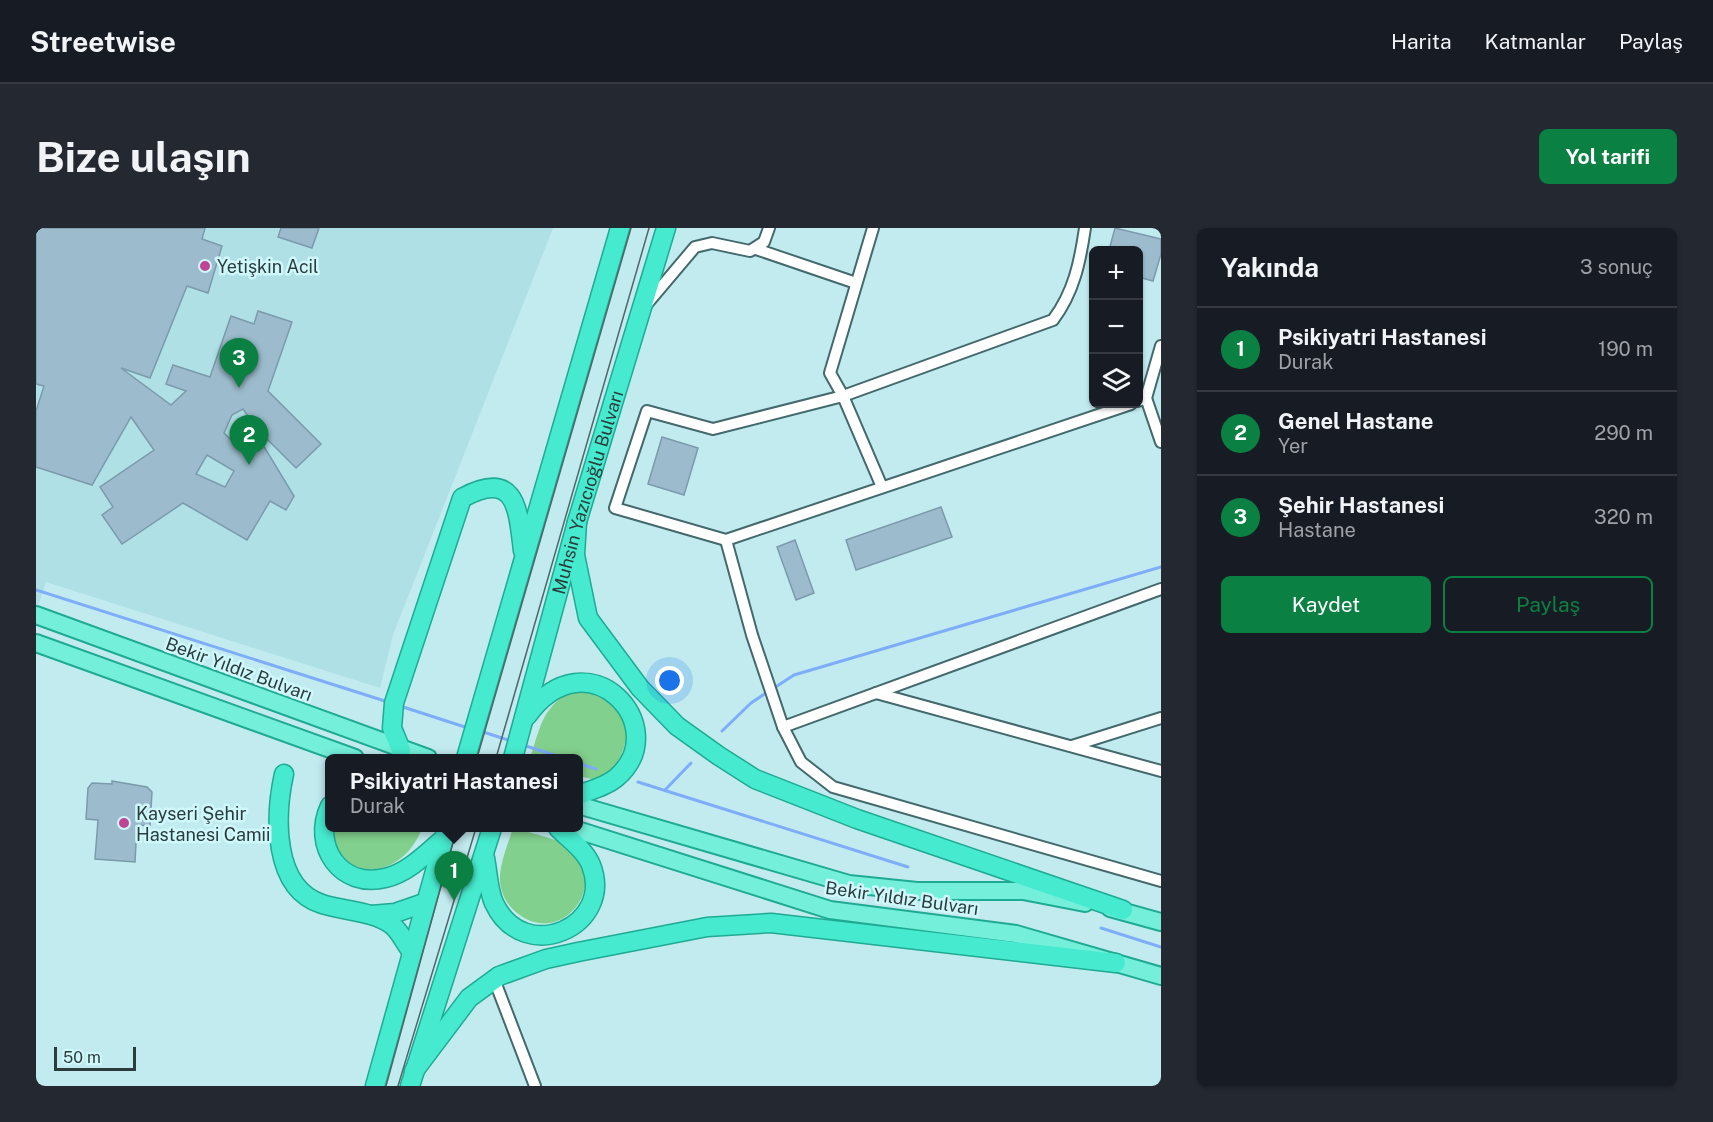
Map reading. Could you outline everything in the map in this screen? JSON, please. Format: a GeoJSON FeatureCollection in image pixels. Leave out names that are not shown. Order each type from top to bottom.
{"type":"FeatureCollection","features":[{"type":"Feature","properties":{"kind":"highway"},"geometry":{"type":"LineString","coordinates":[[467,754],[620,228]]}},
{"type":"Feature","properties":{"kind":"highway","name":"Muhsin Yazıcıoğlu Bulvarı"},"geometry":{"type":"LineString","coordinates":[[514,754],[577,522],[666,228]]}},
{"type":"Feature","properties":{"kind":"highway"},"geometry":{"type":"LineString","coordinates":[[401,750],[392,728],[394,703],[462,498],[483,488],[507,493],[518,505],[524,559]]}},
{"type":"Feature","properties":{"kind":"highway"},"geometry":{"type":"LineString","coordinates":[[577,522],[575,555],[588,618],[655,703],[677,726],[719,756],[755,778],[857,819],[1123,910]]}},
{"type":"Feature","properties":{"kind":"highway"},"geometry":{"type":"LineString","coordinates":[[524,720],[545,697],[576,682],[598,685],[621,700],[635,730],[630,758],[624,770],[611,781],[583,793]]}},
{"type":"Feature","properties":{"kind":"highway"},"geometry":{"type":"LineString","coordinates":[[284,774],[279,801],[279,829],[291,879],[305,895],[319,903],[369,915],[393,925],[411,951]]}},
{"type":"Feature","properties":{"kind":"highway"},"geometry":{"type":"LineString","coordinates":[[325,822],[323,829],[325,848],[339,866],[359,878],[376,879],[393,876],[417,862],[445,833]]}},
{"type":"Feature","properties":{"kind":"highway"},"geometry":{"type":"LineString","coordinates":[[412,1079],[491,832]]}},
{"type":"Feature","properties":{"kind":"highway"},"geometry":{"type":"LineString","coordinates":[[485,853],[491,895],[505,919],[526,933],[540,936],[555,935],[581,919],[591,900],[595,880],[587,856],[562,832]]}},
{"type":"Feature","properties":{"kind":"highway"},"geometry":{"type":"LineString","coordinates":[[375,1086],[445,833]]}},
{"type":"Feature","properties":{"kind":"highway"},"geometry":{"type":"LineString","coordinates":[[369,915],[395,913],[424,903]]}},
{"type":"Feature","properties":{"kind":"highway"},"geometry":{"type":"LineString","coordinates":[[412,1079],[469,998],[494,979],[546,959],[707,927],[771,922],[1116,963]]}},
{"type":"Feature","properties":{"kind":"main road","name":"Bekir Yıldız Bulvarı"},"geometry":{"type":"LineString","coordinates":[[36,615],[413,754]]}},
{"type":"Feature","properties":{"kind":"main road"},"geometry":{"type":"LineString","coordinates":[[36,644],[342,754]]}},
{"type":"Feature","properties":{"kind":"main road","name":"Bekir Yıldız Bulvarı"},"geometry":{"type":"LineString","coordinates":[[583,805],[849,884],[917,891],[1023,891],[1123,910],[1161,922]]}},
{"type":"Feature","properties":{"kind":"main road","name":"Bekir Yıldız Bulvarı"},"geometry":{"type":"LineString","coordinates":[[583,832],[830,910],[1016,934],[1161,976]]}},
{"type":"Feature","properties":{"kind":"street"},"geometry":{"type":"LineString","coordinates":[[756,249],[764,242],[769,228]]}},
{"type":"Feature","properties":{"kind":"street"},"geometry":{"type":"LineString","coordinates":[[873,228],[830,373],[843,396],[882,487]]}},
{"type":"Feature","properties":{"kind":"street"},"geometry":{"type":"LineString","coordinates":[[1084,228],[1080,265],[1066,303],[1053,320],[843,396],[713,429],[647,411],[615,508],[726,540],[1119,408]]}},
{"type":"Feature","properties":{"kind":"street"},"geometry":{"type":"LineString","coordinates":[[640,313],[695,247],[712,243],[740,251],[756,249],[856,283]]}},
{"type":"Feature","properties":{"kind":"street"},"geometry":{"type":"LineString","coordinates":[[1143,397],[1161,346]]}},
{"type":"Feature","properties":{"kind":"street"},"geometry":{"type":"LineString","coordinates":[[1143,402],[1161,442]]}},
{"type":"Feature","properties":{"kind":"street"},"geometry":{"type":"LineString","coordinates":[[726,540],[752,635],[783,727],[801,762],[833,787],[1161,881]]}},
{"type":"Feature","properties":{"kind":"street"},"geometry":{"type":"LineString","coordinates":[[783,727],[1161,589]]}},
{"type":"Feature","properties":{"kind":"street"},"geometry":{"type":"LineString","coordinates":[[876,693],[1161,771]]}},
{"type":"Feature","properties":{"kind":"street"},"geometry":{"type":"LineString","coordinates":[[1072,746],[1161,718]]}},
{"type":"Feature","properties":{"kind":"street"},"geometry":{"type":"LineString","coordinates":[[494,979],[534,1086]]}},
{"type":"Feature","properties":{"kind":"shaded area"},"geometry":{"type":"Polygon","coordinates":[[[36,228],[553,228],[393,635],[380,688],[46,582],[36,612],[36,228]]]}},
{"type":"Feature","properties":{"kind":"green space"},"geometry":{"type":"Polygon","coordinates":[[[576,689],[611,698],[628,727],[619,759],[610,771],[595,780],[583,777],[583,754],[531,754],[540,726],[549,709],[576,689]]]}},
{"type":"Feature","properties":{"kind":"green space"},"geometry":{"type":"Polygon","coordinates":[[[333,832],[420,832],[413,845],[401,858],[387,866],[373,869],[359,867],[346,860],[337,847],[333,832]]]}},
{"type":"Feature","properties":{"kind":"green space"},"geometry":{"type":"Polygon","coordinates":[[[512,832],[527,832],[569,847],[581,862],[585,878],[583,893],[576,907],[565,917],[550,923],[534,922],[517,913],[505,899],[501,886],[500,875],[512,832]]]}},
{"type":"Feature","properties":{"kind":"building"},"geometry":{"type":"Polygon","coordinates":[[[36,228],[205,228],[202,239],[222,246],[208,293],[187,286],[150,378],[121,368],[171,405],[186,391],[166,384],[173,365],[210,377],[231,316],[254,324],[258,311],[292,322],[268,391],[321,444],[296,468],[256,428],[243,409],[232,415],[224,433],[246,454],[260,440],[294,496],[286,510],[270,501],[247,540],[183,503],[122,544],[102,515],[113,507],[100,487],[154,450],[131,417],[92,485],[36,467],[36,411],[44,386],[36,384],[36,228]],[[207,455],[196,474],[225,487],[234,471],[207,455]]]}},
{"type":"Feature","properties":{"kind":"building"},"geometry":{"type":"Polygon","coordinates":[[[281,228],[319,228],[312,248],[278,237],[281,228]]]}},
{"type":"Feature","properties":{"kind":"building"},"geometry":{"type":"Polygon","coordinates":[[[1115,228],[1161,239],[1161,254],[1153,281],[1143,278],[1143,246],[1110,246],[1115,228]]]}},
{"type":"Feature","properties":{"kind":"building"},"geometry":{"type":"Polygon","coordinates":[[[662,437],[698,448],[684,495],[648,484],[662,437]]]}},
{"type":"Feature","properties":{"kind":"building"},"geometry":{"type":"Polygon","coordinates":[[[941,507],[952,537],[856,570],[846,540],[941,507]]]}},
{"type":"Feature","properties":{"kind":"building"},"geometry":{"type":"Polygon","coordinates":[[[795,540],[814,593],[796,600],[777,547],[795,540]]]}},
{"type":"Feature","properties":{"kind":"building","name":"Kayseri Şehir Hastanesi Camii"},"geometry":{"type":"Polygon","coordinates":[[[112,781],[147,787],[152,792],[150,826],[137,825],[135,862],[95,859],[98,820],[86,819],[88,788],[92,783],[112,784],[112,781]]]}},
{"type":"Feature","properties":{"kind":"waterway"},"geometry":{"type":"LineString","coordinates":[[774,688],[794,675],[1161,567]]}},
{"type":"Feature","properties":{"kind":"waterway"},"geometry":{"type":"LineString","coordinates":[[36,590],[388,702]]}},
{"type":"Feature","properties":{"kind":"waterway"},"geometry":{"type":"LineString","coordinates":[[722,731],[751,703],[769,691]]}},
{"type":"Feature","properties":{"kind":"waterway"},"geometry":{"type":"LineString","coordinates":[[400,706],[468,728]]}},
{"type":"Feature","properties":{"kind":"waterway"},"geometry":{"type":"LineString","coordinates":[[480,731],[511,741]]}},
{"type":"Feature","properties":{"kind":"waterway"},"geometry":{"type":"LineString","coordinates":[[523,745],[551,754]]}},
{"type":"Feature","properties":{"kind":"waterway"},"geometry":{"type":"LineString","coordinates":[[665,790],[691,763]]}},
{"type":"Feature","properties":{"kind":"waterway"},"geometry":{"type":"LineString","coordinates":[[583,765],[596,769]]}},
{"type":"Feature","properties":{"kind":"waterway"},"geometry":{"type":"LineString","coordinates":[[638,782],[908,867]]}},
{"type":"Feature","properties":{"kind":"waterway"},"geometry":{"type":"LineString","coordinates":[[1101,928],[1161,947]]}},
{"type":"Feature","properties":{"kind":"tram line"},"geometry":{"type":"LineString","coordinates":[[478,754],[631,228]]}},
{"type":"Feature","properties":{"kind":"tram line"},"geometry":{"type":"LineString","coordinates":[[497,754],[649,228]]}},
{"type":"Feature","properties":{"kind":"tram line"},"geometry":{"type":"LineString","coordinates":[[386,1086],[456,832]]}},
{"type":"Feature","properties":{"kind":"tram line"},"geometry":{"type":"LineString","coordinates":[[398,1086],[475,832]]}},
{"type":"Feature","properties":{"kind":"place","name":"Yetişkin Acil"},"geometry":{"type":"Point","coordinates":[205,266]}},
{"type":"Feature","properties":{"kind":"place","name":"Şehir Hastanesi"},"geometry":{"type":"Point","coordinates":[239,388]}},
{"type":"Feature","properties":{"kind":"place","name":"Genel Hastane"},"geometry":{"type":"Point","coordinates":[249,465]}},
{"type":"Feature","properties":{"kind":"place","name":"Kayseri Şehir Hastanesi Camii"},"geometry":{"type":"Point","coordinates":[124,823]}},
{"type":"Feature","properties":{"kind":"place","name":"Psikiyatri Hastanesi"},"geometry":{"type":"Point","coordinates":[454,901]}}]}
